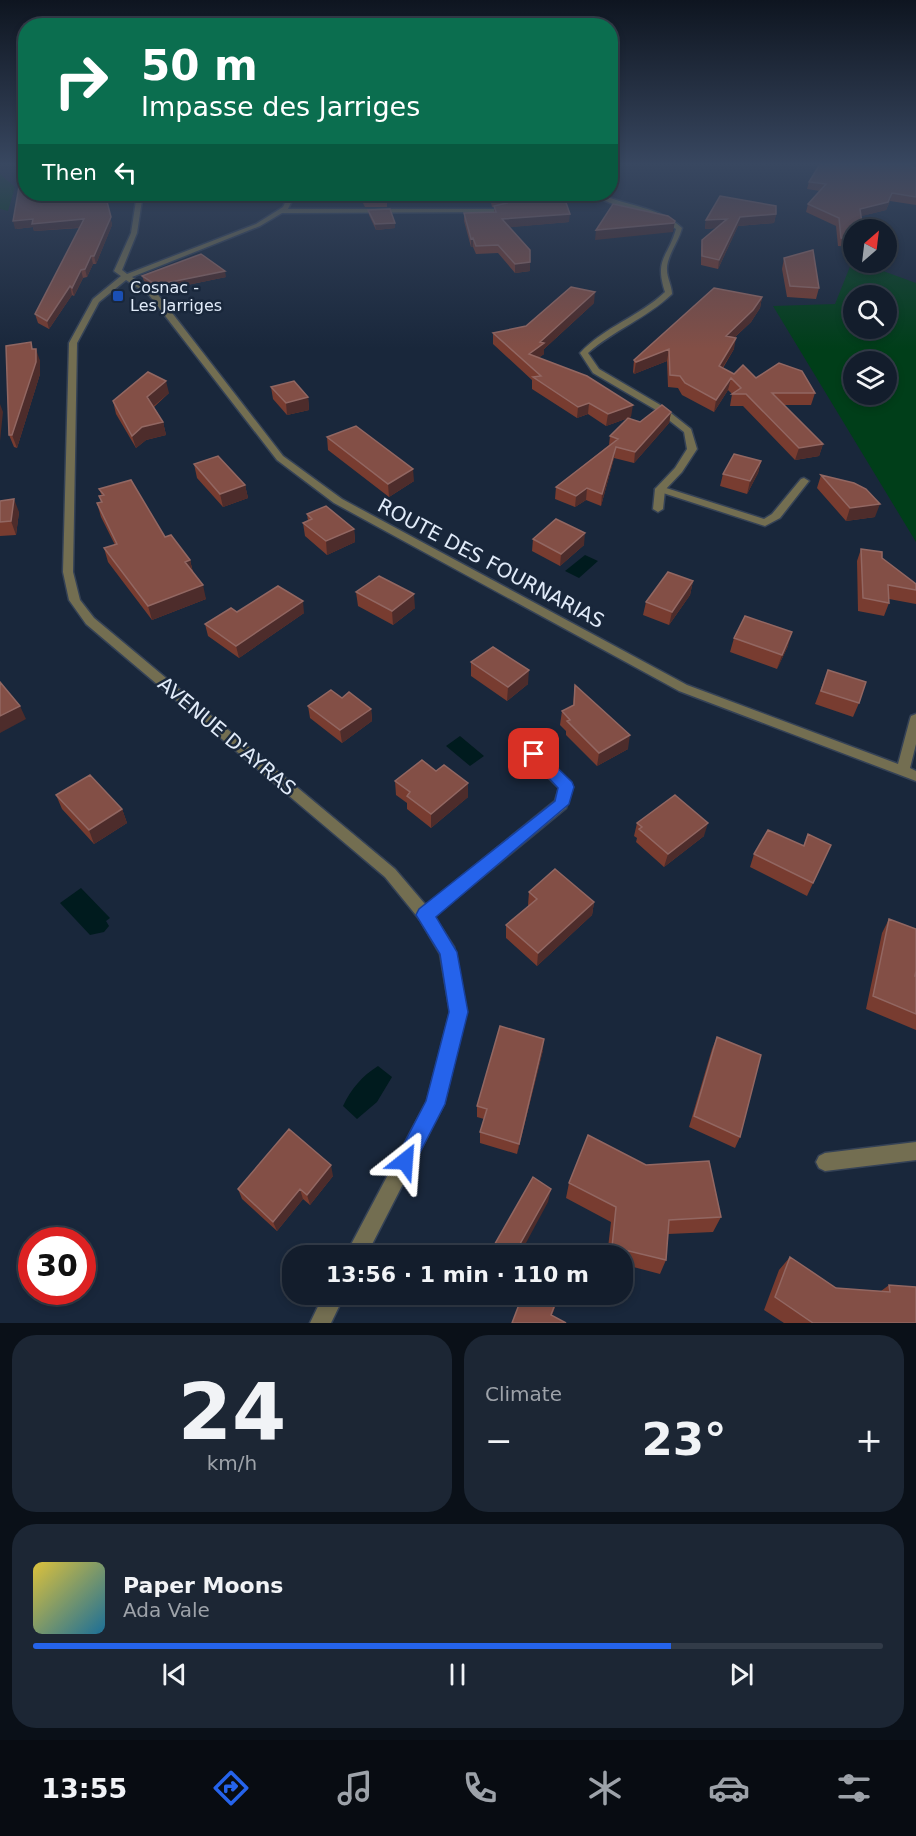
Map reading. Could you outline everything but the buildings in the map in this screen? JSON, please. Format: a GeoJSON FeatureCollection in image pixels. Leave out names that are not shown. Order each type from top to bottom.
{"type":"FeatureCollection","features":[{"type":"Feature","properties":{"kind":"street"},"geometry":{"type":"LineString","coordinates":[[125,277],[118,271],[135,226]]}},
{"type":"Feature","properties":{"kind":"street","name":"AVENUE D'AYRAS"},"geometry":{"type":"LineString","coordinates":[[256,226],[125,277],[96,301],[73,343],[68,572],[75,600],[90,621],[390,873],[425,915],[448,952],[458,1012],[435,1104],[362,1245]]}},
{"type":"Feature","properties":{"kind":"street"},"geometry":{"type":"LineString","coordinates":[[658,509],[660,489],[679,470],[692,449],[688,430],[659,408],[596,371],[584,353],[598,339],[661,302],[669,292],[662,275],[664,258],[677,238],[679,228],[676,226]]}},
{"type":"Feature","properties":{"kind":"street","name":"ROUTE DES FOURNARIAS"},"geometry":{"type":"LineString","coordinates":[[125,277],[137,281],[152,293],[280,458],[338,501],[683,688],[916,776]]}},
{"type":"Feature","properties":{"kind":"street"},"geometry":{"type":"LineString","coordinates":[[660,489],[765,523],[777,516],[804,481]]}},
{"type":"Feature","properties":{"kind":"street"},"geometry":{"type":"LineString","coordinates":[[903,772],[916,719]]}},
{"type":"Feature","properties":{"kind":"street"},"geometry":{"type":"LineString","coordinates":[[425,915],[561,804],[567,787],[534,754]]}},
{"type":"Feature","properties":{"kind":"street"},"geometry":{"type":"LineString","coordinates":[[825,1162],[916,1151]]}},
{"type":"Feature","properties":{"kind":"street"},"geometry":{"type":"LineString","coordinates":[[320,1323],[329,1305]]}},
{"type":"Feature","properties":{"kind":"green space"},"geometry":{"type":"Polygon","coordinates":[[[847,273],[888,273],[916,283],[916,542],[773,306],[835,304],[847,273]]]}},
{"type":"Feature","properties":{"kind":"shaded area"},"geometry":{"type":"Polygon","coordinates":[[[585,555],[598,561],[579,578],[565,571],[585,555]]]}},
{"type":"Feature","properties":{"kind":"shaded area"},"geometry":{"type":"Polygon","coordinates":[[[460,736],[484,756],[470,766],[446,746],[460,736]]]}},
{"type":"Feature","properties":{"kind":"shaded area"},"geometry":{"type":"Polygon","coordinates":[[[81,888],[110,918],[106,921],[109,926],[104,932],[90,935],[60,903],[81,888]]]}},
{"type":"Feature","properties":{"kind":"shaded area"},"geometry":{"type":"Polygon","coordinates":[[[378,1066],[392,1077],[377,1102],[357,1119],[343,1106],[358,1083],[378,1066]]]}},
{"type":"Feature","properties":{"kind":"place","name":"Cosnac - Les Jarriges"},"geometry":{"type":"Point","coordinates":[118,296]}},
{"type":"Feature","properties":{"kind":"route"},"geometry":{"type":"LineString","coordinates":[[405,1161],[435,1104],[458,1012],[448,952],[425,915],[561,804],[567,787],[534,754]]}}]}
